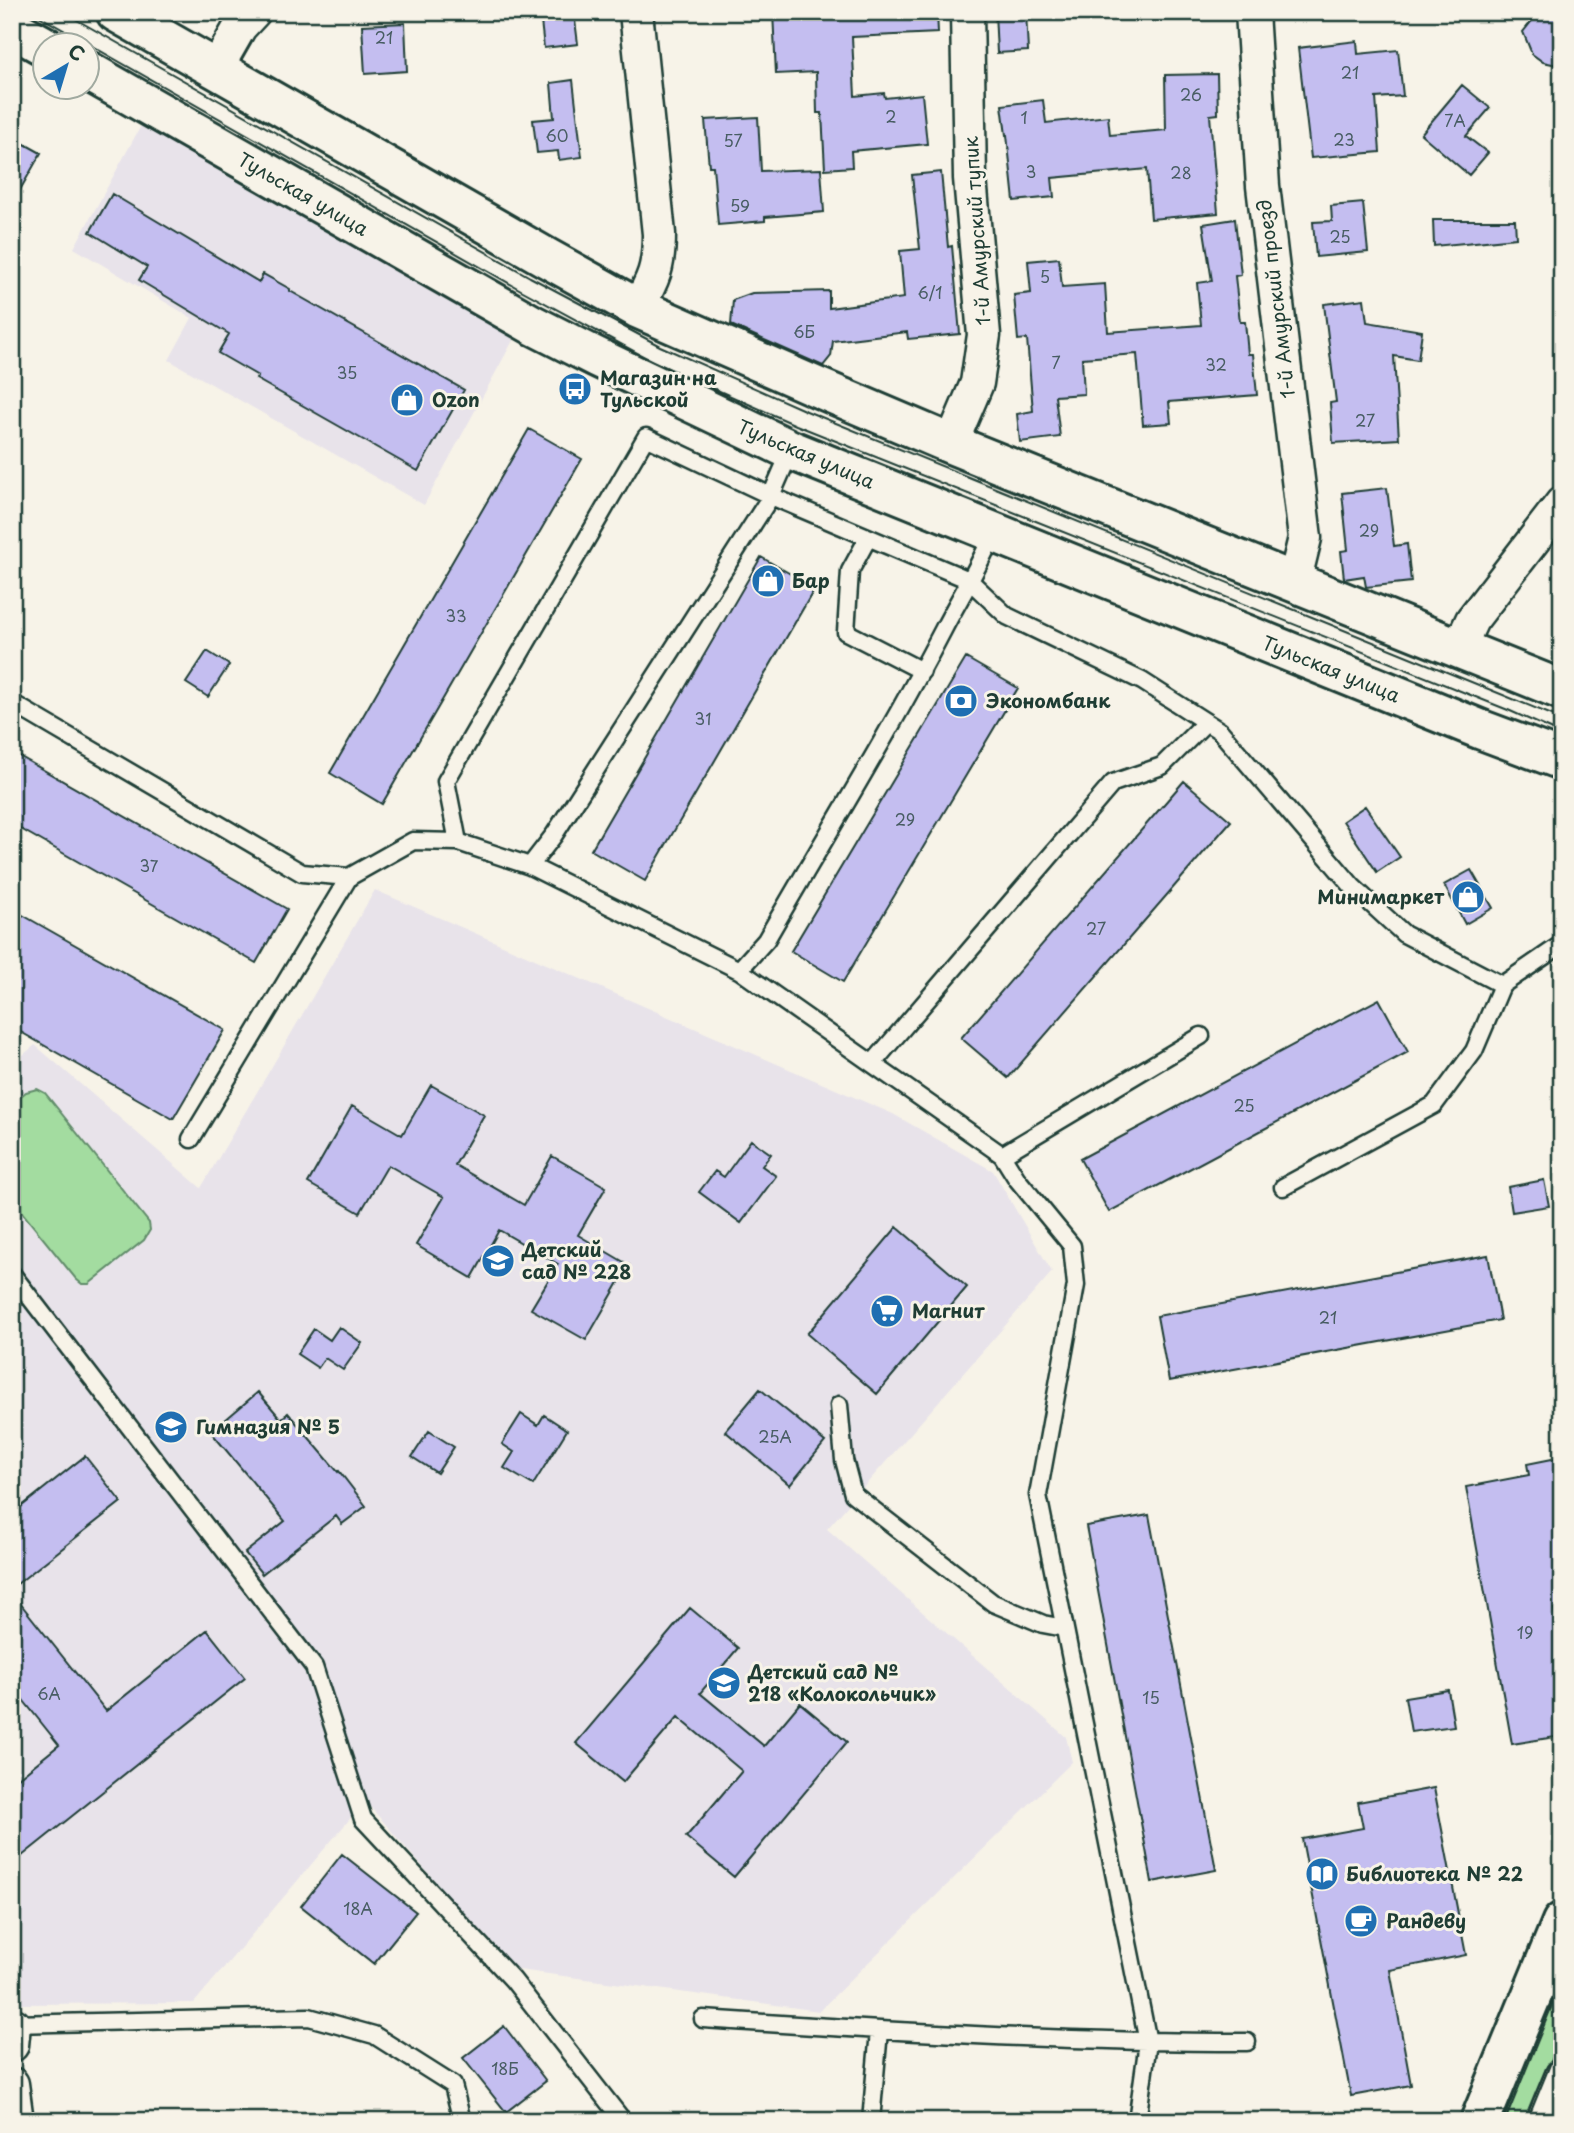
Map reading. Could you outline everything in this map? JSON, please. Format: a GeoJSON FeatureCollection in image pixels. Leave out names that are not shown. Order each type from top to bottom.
{"type":"FeatureCollection","features":[{"type":"Feature","properties":{"kind":"street"},"geometry":{"type":"LineString","coordinates":[[116,12],[637,307],[951,444],[1562,690]]}},
{"type":"Feature","properties":{"kind":"street"},"geometry":{"type":"LineString","coordinates":[[216,69],[240,27],[254,12]]}},
{"type":"Feature","properties":{"kind":"street"},"geometry":{"type":"LineString","coordinates":[[636,12],[659,234],[659,258],[651,284],[637,307]]}},
{"type":"Feature","properties":{"kind":"street","name":"1-й Амурский тупик"},"geometry":{"type":"LineString","coordinates":[[951,444],[977,383],[984,335],[970,178],[967,12]]}},
{"type":"Feature","properties":{"kind":"street","name":"1-й Амурский проезд"},"geometry":{"type":"LineString","coordinates":[[1252,12],[1262,186],[1305,538],[1294,583]]}},
{"type":"Feature","properties":{"kind":"street"},"geometry":{"type":"LineString","coordinates":[[12,28],[32,39]]}},
{"type":"Feature","properties":{"kind":"street","name":"Тульская улица"},"geometry":{"type":"LineString","coordinates":[[102,79],[533,325],[792,450],[1562,760]]}},
{"type":"Feature","properties":{"kind":"street"},"geometry":{"type":"LineString","coordinates":[[1458,650],[1472,620],[1562,503]]}},
{"type":"Feature","properties":{"kind":"street"},"geometry":{"type":"LineString","coordinates":[[1479,2121],[1562,1922]]}},
{"type":"Feature","properties":{"kind":"street"},"geometry":{"type":"LineString","coordinates":[[1543,2121],[1562,2075]]}},
{"type":"Feature","properties":{"kind":"street"},"geometry":{"type":"LineString","coordinates":[[12,2084],[17,2121]]}},
{"type":"Feature","properties":{"kind":"lane"},"geometry":{"type":"LineString","coordinates":[[458,842],[446,781],[646,437],[771,496],[969,580],[1007,616],[1142,681],[1220,731],[1353,887],[1404,934],[1502,985]]}},
{"type":"Feature","properties":{"kind":"lane"},"geometry":{"type":"LineString","coordinates":[[530,866],[554,835],[771,496],[792,450]]}},
{"type":"Feature","properties":{"kind":"lane"},"geometry":{"type":"LineString","coordinates":[[739,970],[766,940],[922,671],[969,580],[982,561],[994,531]]}},
{"type":"Feature","properties":{"kind":"lane"},"geometry":{"type":"LineString","coordinates":[[868,538],[850,572],[846,632],[922,671]]}},
{"type":"Feature","properties":{"kind":"lane"},"geometry":{"type":"LineString","coordinates":[[12,703],[302,873],[349,877]]}},
{"type":"Feature","properties":{"kind":"lane"},"geometry":{"type":"LineString","coordinates":[[873,1063],[1113,783],[1162,766],[1206,722]]}},
{"type":"Feature","properties":{"kind":"lane"},"geometry":{"type":"LineString","coordinates":[[191,1139],[349,877],[413,841],[458,842],[530,866],[739,970],[1002,1155],[1017,1179],[1072,1246],[1076,1285],[1038,1495],[1148,2042],[1137,2121]]}},
{"type":"Feature","properties":{"kind":"lane"},"geometry":{"type":"LineString","coordinates":[[1283,1186],[1434,1104],[1474,1051],[1502,985],[1562,944]]}},
{"type":"Feature","properties":{"kind":"lane"},"geometry":{"type":"LineString","coordinates":[[1002,1155],[1200,1036]]}},
{"type":"Feature","properties":{"kind":"lane"},"geometry":{"type":"LineString","coordinates":[[12,1273],[314,1667],[363,1819],[513,1980],[623,2121]]}},
{"type":"Feature","properties":{"kind":"lane"},"geometry":{"type":"LineString","coordinates":[[839,1405],[844,1460],[853,1494],[993,1603],[1043,1624],[1064,1628]]}},
{"type":"Feature","properties":{"kind":"lane"},"geometry":{"type":"LineString","coordinates":[[13,2031],[309,2017],[374,2035],[453,2085],[462,2121]]}},
{"type":"Feature","properties":{"kind":"lane"},"geometry":{"type":"LineString","coordinates":[[703,2019],[879,2031],[1148,2042],[1247,2042]]}},
{"type":"Feature","properties":{"kind":"lane"},"geometry":{"type":"LineString","coordinates":[[871,2121],[879,2031]]}},
{"type":"Feature","properties":{"kind":"shaded area"},"geometry":{"type":"Polygon","coordinates":[[[143,122],[517,333],[424,505],[169,360],[192,318],[74,248],[143,122]]]}},
{"type":"Feature","properties":{"kind":"shaded area"},"geometry":{"type":"Polygon","coordinates":[[[375,890],[893,1114],[993,1171],[1052,1272],[827,1529],[1066,1737],[1072,1762],[819,2011],[512,1969],[365,1801],[194,2003],[12,2004],[12,1064],[35,1045],[201,1188],[375,890]]]}},
{"type":"Feature","properties":{"kind":"green space"},"geometry":{"type":"Polygon","coordinates":[[[37,1089],[45,1093],[149,1223],[150,1230],[144,1240],[89,1284],[82,1284],[76,1279],[12,1200],[12,1103],[26,1092],[37,1089]]]}},
{"type":"Feature","properties":{"kind":"green space"},"geometry":{"type":"Polygon","coordinates":[[[1562,1962],[1562,2050],[1533,2121],[1496,2121],[1562,1962]]]}},
{"type":"Feature","properties":{"kind":"building"},"geometry":{"type":"Polygon","coordinates":[[[540,12],[574,12],[578,44],[544,48],[540,12]]]}},
{"type":"Feature","properties":{"kind":"building"},"geometry":{"type":"Polygon","coordinates":[[[773,12],[937,12],[938,33],[852,37],[855,96],[884,93],[885,98],[922,94],[927,144],[851,151],[852,167],[825,169],[822,113],[817,113],[816,72],[776,74],[773,12]]]}},
{"type":"Feature","properties":{"kind":"building"},"geometry":{"type":"Polygon","coordinates":[[[995,12],[1026,12],[1028,51],[997,53],[995,12]]]}},
{"type":"Feature","properties":{"kind":"building"},"geometry":{"type":"Polygon","coordinates":[[[1539,12],[1562,12],[1562,66],[1543,62],[1532,54],[1523,32],[1539,12]]]}},
{"type":"Feature","properties":{"kind":"building"},"geometry":{"type":"Polygon","coordinates":[[[405,23],[407,71],[365,74],[362,25],[405,23]]]}},
{"type":"Feature","properties":{"kind":"building"},"geometry":{"type":"Polygon","coordinates":[[[1357,41],[1358,54],[1398,50],[1403,96],[1376,98],[1380,152],[1311,158],[1298,48],[1357,41]]]}},
{"type":"Feature","properties":{"kind":"building"},"geometry":{"type":"Polygon","coordinates":[[[1217,74],[1218,114],[1210,115],[1218,213],[1151,219],[1147,169],[1052,178],[1054,197],[1014,201],[1002,105],[1043,100],[1046,123],[1108,116],[1110,135],[1166,130],[1165,75],[1217,74]]]}},
{"type":"Feature","properties":{"kind":"building"},"geometry":{"type":"Polygon","coordinates":[[[573,80],[582,157],[559,160],[558,151],[537,153],[533,120],[554,118],[551,83],[573,80]]]}},
{"type":"Feature","properties":{"kind":"building"},"geometry":{"type":"Polygon","coordinates":[[[1462,85],[1490,108],[1466,136],[1488,153],[1469,175],[1421,134],[1462,85]]]}},
{"type":"Feature","properties":{"kind":"building"},"geometry":{"type":"Polygon","coordinates":[[[758,117],[761,171],[821,169],[824,212],[765,217],[765,221],[718,225],[713,166],[709,166],[705,120],[758,117]]]}},
{"type":"Feature","properties":{"kind":"building"},"geometry":{"type":"Polygon","coordinates":[[[12,137],[41,153],[12,204],[12,137]]]}},
{"type":"Feature","properties":{"kind":"building"},"geometry":{"type":"Polygon","coordinates":[[[941,172],[948,247],[952,246],[960,334],[908,339],[907,332],[833,341],[831,356],[823,366],[731,325],[733,300],[752,293],[829,291],[829,308],[904,298],[900,251],[920,249],[912,175],[941,172]]]}},
{"type":"Feature","properties":{"kind":"building"},"geometry":{"type":"Polygon","coordinates":[[[112,194],[259,282],[263,274],[464,390],[418,471],[256,379],[258,376],[218,353],[229,334],[139,280],[147,267],[90,232],[112,194]]]}},
{"type":"Feature","properties":{"kind":"building"},"geometry":{"type":"Polygon","coordinates":[[[1363,203],[1368,252],[1316,257],[1313,222],[1332,221],[1331,206],[1363,203]]]}},
{"type":"Feature","properties":{"kind":"building"},"geometry":{"type":"Polygon","coordinates":[[[1235,219],[1241,275],[1235,276],[1240,322],[1245,322],[1248,354],[1253,354],[1257,395],[1169,402],[1171,423],[1143,425],[1137,354],[1082,358],[1084,394],[1055,396],[1060,437],[1020,442],[1017,414],[1033,411],[1027,339],[1018,340],[1014,295],[1031,293],[1028,261],[1059,258],[1062,287],[1105,284],[1108,332],[1201,325],[1197,283],[1212,281],[1203,224],[1235,219]]]}},
{"type":"Feature","properties":{"kind":"building"},"geometry":{"type":"Polygon","coordinates":[[[1433,220],[1515,220],[1516,238],[1434,246],[1433,220]]]}},
{"type":"Feature","properties":{"kind":"building"},"geometry":{"type":"Polygon","coordinates":[[[1364,299],[1367,322],[1422,331],[1418,360],[1394,356],[1399,439],[1333,443],[1330,403],[1336,402],[1324,304],[1364,299]]]}},
{"type":"Feature","properties":{"kind":"building"},"geometry":{"type":"Polygon","coordinates":[[[529,429],[582,459],[382,804],[330,773],[529,429]]]}},
{"type":"Feature","properties":{"kind":"building"},"geometry":{"type":"Polygon","coordinates":[[[1387,488],[1394,546],[1407,544],[1411,582],[1366,587],[1364,576],[1344,579],[1341,551],[1348,550],[1342,493],[1387,488]]]}},
{"type":"Feature","properties":{"kind":"building"},"geometry":{"type":"Polygon","coordinates":[[[761,557],[815,588],[645,881],[591,850],[761,557]]]}},
{"type":"Feature","properties":{"kind":"building"},"geometry":{"type":"Polygon","coordinates":[[[207,651],[229,665],[208,697],[186,683],[207,651]]]}},
{"type":"Feature","properties":{"kind":"building"},"geometry":{"type":"Polygon","coordinates":[[[966,658],[1018,688],[843,982],[791,951],[966,658]]]}},
{"type":"Feature","properties":{"kind":"building"},"geometry":{"type":"Polygon","coordinates":[[[12,752],[287,909],[256,963],[12,824],[12,752]]]}},
{"type":"Feature","properties":{"kind":"building"},"geometry":{"type":"Polygon","coordinates":[[[1184,781],[1231,821],[1008,1078],[961,1038],[1184,781]]]}},
{"type":"Feature","properties":{"kind":"building"},"geometry":{"type":"Polygon","coordinates":[[[1365,806],[1400,857],[1377,872],[1343,821],[1365,806]]]}},
{"type":"Feature","properties":{"kind":"building","name":"Минимаркет"},"geometry":{"type":"Polygon","coordinates":[[[1471,870],[1493,908],[1465,924],[1444,885],[1471,870]]]}},
{"type":"Feature","properties":{"kind":"building"},"geometry":{"type":"Polygon","coordinates":[[[12,909],[225,1030],[173,1119],[12,1027],[12,909]]]}},
{"type":"Feature","properties":{"kind":"building"},"geometry":{"type":"Polygon","coordinates":[[[1379,999],[1408,1052],[1109,1212],[1080,1159],[1379,999]]]}},
{"type":"Feature","properties":{"kind":"building"},"geometry":{"type":"Polygon","coordinates":[[[431,1085],[484,1115],[455,1165],[524,1205],[552,1156],[606,1187],[578,1235],[629,1265],[586,1340],[531,1309],[558,1264],[499,1230],[472,1278],[416,1245],[444,1197],[388,1165],[360,1213],[308,1183],[352,1106],[402,1135],[431,1085]]]}},
{"type":"Feature","properties":{"kind":"building"},"geometry":{"type":"Polygon","coordinates":[[[751,1140],[771,1154],[762,1166],[776,1176],[741,1223],[699,1192],[715,1171],[724,1177],[751,1140]]]}},
{"type":"Feature","properties":{"kind":"building"},"geometry":{"type":"Polygon","coordinates":[[[1544,1180],[1549,1206],[1512,1212],[1508,1187],[1544,1180]]]}},
{"type":"Feature","properties":{"kind":"building","name":"Магнит"},"geometry":{"type":"Polygon","coordinates":[[[897,1227],[967,1287],[877,1394],[807,1334],[897,1227]]]}},
{"type":"Feature","properties":{"kind":"building"},"geometry":{"type":"Polygon","coordinates":[[[1488,1255],[1500,1320],[1169,1381],[1157,1316],[1488,1255]]]}},
{"type":"Feature","properties":{"kind":"building"},"geometry":{"type":"Polygon","coordinates":[[[339,1327],[362,1343],[343,1370],[325,1358],[318,1368],[297,1354],[314,1329],[330,1340],[339,1327]]]}},
{"type":"Feature","properties":{"kind":"building"},"geometry":{"type":"Polygon","coordinates":[[[760,1389],[825,1442],[790,1485],[725,1431],[760,1389]]]}},
{"type":"Feature","properties":{"kind":"building"},"geometry":{"type":"Polygon","coordinates":[[[258,1392],[281,1419],[288,1413],[366,1506],[342,1524],[336,1516],[262,1574],[245,1553],[285,1521],[211,1432],[258,1392]]]}},
{"type":"Feature","properties":{"kind":"building"},"geometry":{"type":"Polygon","coordinates":[[[521,1414],[538,1425],[544,1415],[567,1430],[533,1485],[504,1468],[514,1452],[502,1444],[521,1414]]]}},
{"type":"Feature","properties":{"kind":"building"},"geometry":{"type":"Polygon","coordinates":[[[429,1431],[454,1447],[437,1473],[412,1457],[429,1431]]]}},
{"type":"Feature","properties":{"kind":"building"},"geometry":{"type":"Polygon","coordinates":[[[85,1456],[121,1502],[12,1588],[12,1514],[85,1456]]]}},
{"type":"Feature","properties":{"kind":"building"},"geometry":{"type":"Polygon","coordinates":[[[1562,1457],[1562,1608],[1554,1609],[1562,1656],[1562,1736],[1512,1744],[1466,1487],[1529,1475],[1527,1464],[1562,1457]]]}},
{"type":"Feature","properties":{"kind":"building"},"geometry":{"type":"Polygon","coordinates":[[[1149,1515],[1216,1870],[1152,1882],[1086,1526],[1149,1515]]]}},
{"type":"Feature","properties":{"kind":"building"},"geometry":{"type":"Polygon","coordinates":[[[12,1593],[106,1711],[207,1630],[245,1678],[12,1864],[12,1783],[59,1745],[12,1686],[12,1593]]]}},
{"type":"Feature","properties":{"kind":"building"},"geometry":{"type":"Polygon","coordinates":[[[690,1608],[738,1648],[700,1693],[764,1746],[800,1703],[847,1742],[734,1877],[686,1837],[742,1771],[678,1717],[623,1782],[576,1743],[690,1608]]]}},
{"type":"Feature","properties":{"kind":"building"},"geometry":{"type":"Polygon","coordinates":[[[1448,1690],[1454,1726],[1411,1732],[1405,1697],[1448,1690]]]}},
{"type":"Feature","properties":{"kind":"building"},"geometry":{"type":"Polygon","coordinates":[[[1434,1788],[1466,1955],[1390,1970],[1411,2085],[1351,2096],[1302,1839],[1363,1828],[1358,1802],[1434,1788]]]}},
{"type":"Feature","properties":{"kind":"building"},"geometry":{"type":"Polygon","coordinates":[[[342,1854],[416,1912],[374,1964],[301,1906],[342,1854]]]}},
{"type":"Feature","properties":{"kind":"building"},"geometry":{"type":"Polygon","coordinates":[[[504,2026],[546,2081],[506,2112],[463,2058],[504,2026]]]}},
{"type":"Feature","properties":{"kind":"tram line"},"geometry":{"type":"LineString","coordinates":[[32,12],[521,290],[652,361],[796,425],[1562,734]]}},
{"type":"Feature","properties":{"kind":"tram line"},"geometry":{"type":"LineString","coordinates":[[63,12],[530,277],[660,346],[804,410],[1562,719]]}},
{"type":"Feature","properties":{"kind":"tram line"},"geometry":{"type":"LineString","coordinates":[[1505,2121],[1562,1981]]}},
{"type":"Feature","properties":{"kind":"tram line"},"geometry":{"type":"LineString","coordinates":[[1527,2121],[1562,2035]]}},
{"type":"Feature","properties":{"kind":"place","name":"Магазин на Тульской"},"geometry":{"type":"Point","coordinates":[575,389]}},
{"type":"Feature","properties":{"kind":"place","name":"Ozon"},"geometry":{"type":"Point","coordinates":[407,400]}},
{"type":"Feature","properties":{"kind":"place","name":"Бар"},"geometry":{"type":"Point","coordinates":[768,581]}},
{"type":"Feature","properties":{"kind":"place","name":"Экономбанк"},"geometry":{"type":"Point","coordinates":[961,701]}},
{"type":"Feature","properties":{"kind":"place","name":"Минимаркет"},"geometry":{"type":"Point","coordinates":[1468,897]}},
{"type":"Feature","properties":{"kind":"place","name":"Детский сад № 228"},"geometry":{"type":"Point","coordinates":[498,1261]}},
{"type":"Feature","properties":{"kind":"place","name":"Магнит"},"geometry":{"type":"Point","coordinates":[887,1311]}},
{"type":"Feature","properties":{"kind":"place","name":"Гимназия № 5"},"geometry":{"type":"Point","coordinates":[171,1427]}},
{"type":"Feature","properties":{"kind":"place","name":"Детский сад № 218 «Колокольчик»"},"geometry":{"type":"Point","coordinates":[724,1683]}},
{"type":"Feature","properties":{"kind":"place","name":"Библиотека № 22"},"geometry":{"type":"Point","coordinates":[1322,1874]}},
{"type":"Feature","properties":{"kind":"place","name":"Рандеву"},"geometry":{"type":"Point","coordinates":[1361,1921]}}]}
